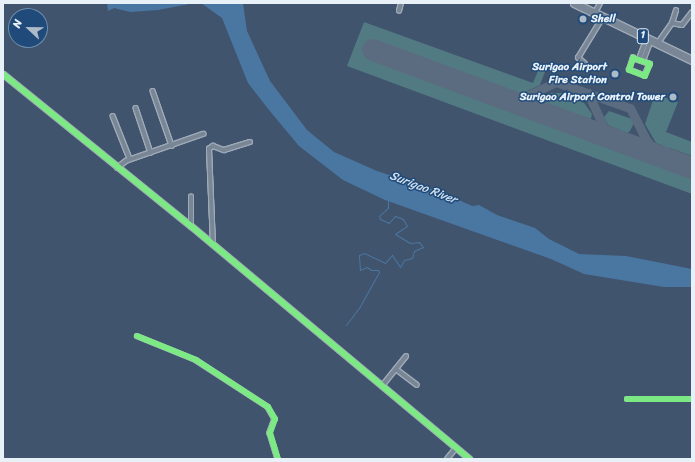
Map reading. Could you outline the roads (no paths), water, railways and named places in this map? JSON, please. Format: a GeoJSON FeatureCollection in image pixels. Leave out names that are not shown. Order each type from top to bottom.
{"type":"FeatureCollection","features":[{"type":"Feature","properties":{"kind":"highway","name":"1"},"geometry":{"type":"LineString","coordinates":[[574,3],[692,60]]}},
{"type":"Feature","properties":{"kind":"street"},"geometry":{"type":"LineString","coordinates":[[399,10],[401,3]]}},
{"type":"Feature","properties":{"kind":"street"},"geometry":{"type":"LineString","coordinates":[[595,13],[600,3]]}},
{"type":"Feature","properties":{"kind":"street"},"geometry":{"type":"LineString","coordinates":[[641,60],[652,40],[672,24],[676,11]]}},
{"type":"Feature","properties":{"kind":"street"},"geometry":{"type":"LineString","coordinates":[[672,24],[682,25],[692,12]]}},
{"type":"Feature","properties":{"kind":"street"},"geometry":{"type":"LineString","coordinates":[[585,64],[578,58],[603,17]]}},
{"type":"Feature","properties":{"kind":"street"},"geometry":{"type":"LineString","coordinates":[[633,58],[641,60],[650,64],[645,76],[630,71],[633,58]]}},
{"type":"Feature","properties":{"kind":"street"},"geometry":{"type":"LineString","coordinates":[[3,74],[117,168],[191,226],[470,459]]}},
{"type":"Feature","properties":{"kind":"street"},"geometry":{"type":"LineString","coordinates":[[153,90],[172,146]]}},
{"type":"Feature","properties":{"kind":"street"},"geometry":{"type":"LineString","coordinates":[[136,108],[151,153]]}},
{"type":"Feature","properties":{"kind":"street"},"geometry":{"type":"LineString","coordinates":[[114,116],[130,159]]}},
{"type":"Feature","properties":{"kind":"street"},"geometry":{"type":"LineString","coordinates":[[117,168],[130,159],[172,146],[203,134]]}},
{"type":"Feature","properties":{"kind":"street"},"geometry":{"type":"LineString","coordinates":[[214,245],[209,148],[213,146],[224,150],[250,142]]}},
{"type":"Feature","properties":{"kind":"street"},"geometry":{"type":"LineString","coordinates":[[191,197],[191,226]]}},
{"type":"Feature","properties":{"kind":"street"},"geometry":{"type":"LineString","coordinates":[[137,336],[196,360],[268,407],[275,419],[270,433],[278,459]]}},
{"type":"Feature","properties":{"kind":"street"},"geometry":{"type":"LineString","coordinates":[[382,386],[406,356]]}},
{"type":"Feature","properties":{"kind":"street"},"geometry":{"type":"LineString","coordinates":[[396,369],[417,385]]}},
{"type":"Feature","properties":{"kind":"street"},"geometry":{"type":"LineString","coordinates":[[627,398],[692,399]]}},
{"type":"Feature","properties":{"kind":"street"},"geometry":{"type":"LineString","coordinates":[[447,459],[456,448]]}},
{"type":"Feature","properties":{"kind":"water"},"geometry":{"type":"Polygon","coordinates":[[[107,3],[195,3],[158,10],[130,12],[114,8],[108,11],[107,3]]]}},
{"type":"Feature","properties":{"kind":"water","name":"Surigao River"},"geometry":{"type":"Polygon","coordinates":[[[201,3],[243,3],[247,31],[270,81],[307,130],[334,152],[377,171],[441,192],[472,206],[479,205],[497,215],[535,228],[549,239],[579,254],[626,256],[692,269],[692,287],[664,287],[584,274],[551,259],[385,200],[343,180],[299,146],[269,110],[248,83],[222,18],[201,3]]]}},
{"type":"Feature","properties":{"kind":"waterway"},"geometry":{"type":"LineString","coordinates":[[346,325],[359,308],[379,272],[378,270],[371,270],[367,267],[360,270],[359,255],[364,253],[385,263],[392,255],[400,267],[404,260],[412,258],[414,251],[423,247],[419,242],[410,243],[395,234],[407,226],[403,219],[395,216],[389,223],[380,219],[379,216],[388,208],[388,200]]}},
{"type":"Feature","properties":{"kind":"place","name":"Shell"},"geometry":{"type":"Point","coordinates":[583,19]}},
{"type":"Feature","properties":{"kind":"place","name":"Surigao Airport Fire Station"},"geometry":{"type":"Point","coordinates":[615,74]}},
{"type":"Feature","properties":{"kind":"place","name":"Surigao Airport Control Tower"},"geometry":{"type":"Point","coordinates":[673,97]}}]}
